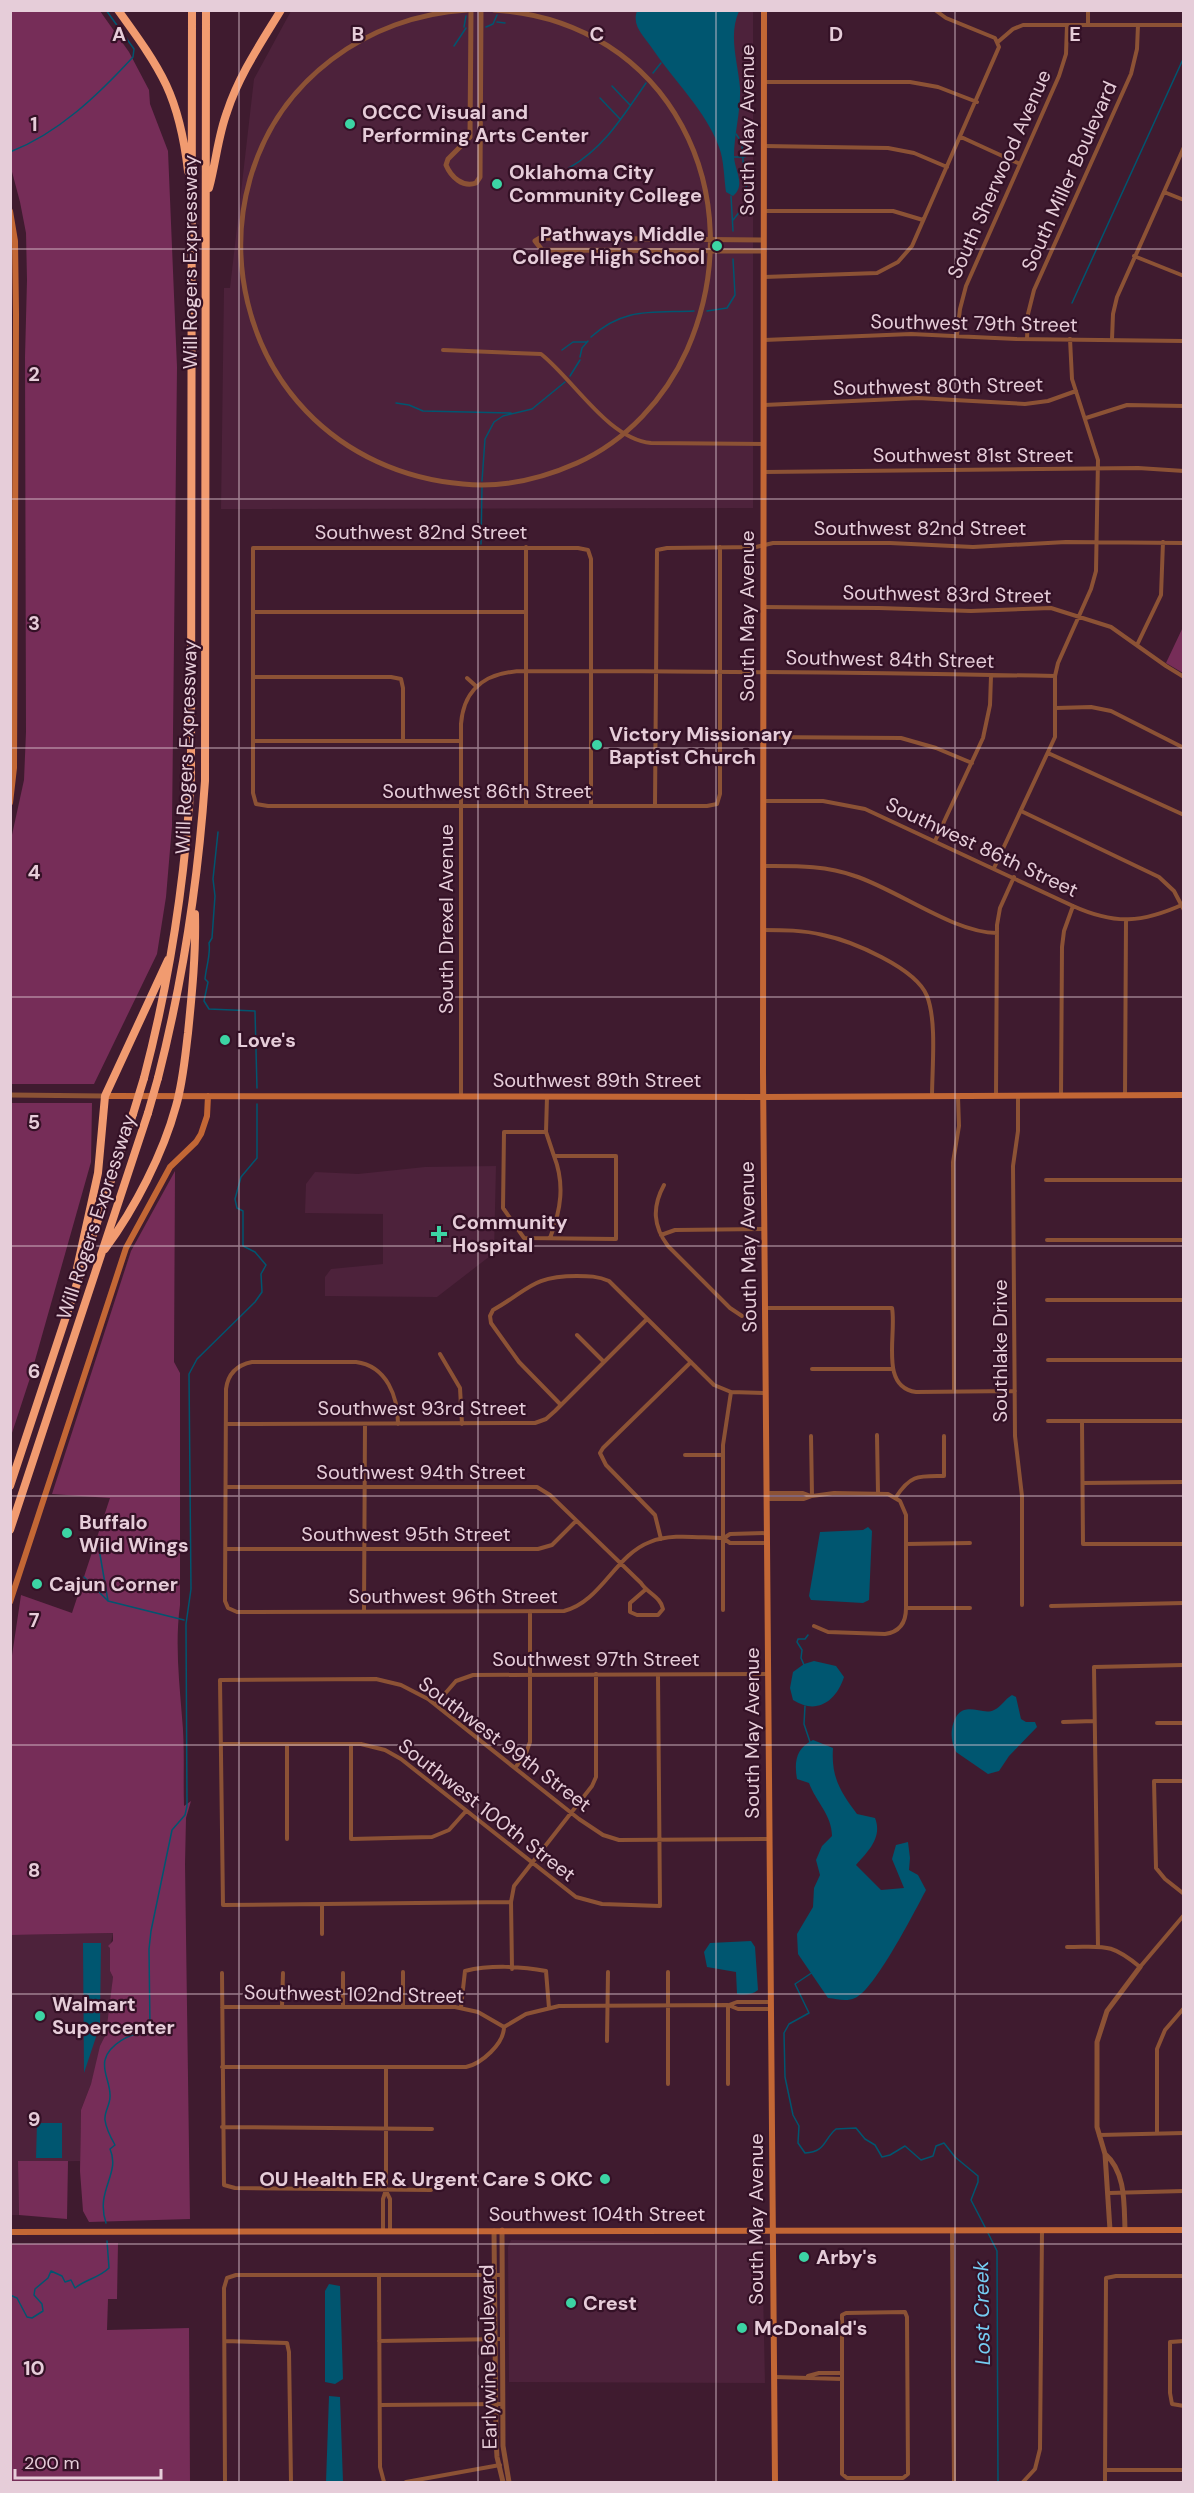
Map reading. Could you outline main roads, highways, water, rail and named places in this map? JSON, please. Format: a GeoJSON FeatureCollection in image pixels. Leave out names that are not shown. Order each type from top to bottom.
{"type":"FeatureCollection","features":[{"type":"Feature","properties":{"kind":"highway"},"geometry":{"type":"LineString","coordinates":[[118,10],[156,64],[175,103],[183,134],[192,206]]}},
{"type":"Feature","properties":{"kind":"highway","name":"Will Rogers Expressway"},"geometry":{"type":"LineString","coordinates":[[10,1486],[144,1078],[172,953],[183,872],[191,778],[192,10]]}},
{"type":"Feature","properties":{"kind":"highway","name":"Will Rogers Expressway"},"geometry":{"type":"LineString","coordinates":[[10,1530],[148,1113],[179,991],[195,891],[205,770],[206,10]]}},
{"type":"Feature","properties":{"kind":"highway"},"geometry":{"type":"LineString","coordinates":[[206,202],[221,131],[232,96],[248,64],[281,10]]}},
{"type":"Feature","properties":{"kind":"highway"},"geometry":{"type":"LineString","coordinates":[[101,1255],[118,1231],[159,1154],[179,1096],[196,953],[195,891]]}},
{"type":"Feature","properties":{"kind":"highway"},"geometry":{"type":"LineString","coordinates":[[69,1307],[98,1173],[105,1096],[172,953]]}},
{"type":"Feature","properties":{"kind":"main road","name":"South May Avenue"},"geometry":{"type":"LineString","coordinates":[[764,10],[763,1097],[775,2482]]}},
{"type":"Feature","properties":{"kind":"main road"},"geometry":{"type":"LineString","coordinates":[[10,211],[16,256],[16,489],[14,768],[10,803]]}},
{"type":"Feature","properties":{"kind":"main road","name":"Southwest 89th Street"},"geometry":{"type":"LineString","coordinates":[[105,1096],[1018,1097],[1184,1095]]}},
{"type":"Feature","properties":{"kind":"main road"},"geometry":{"type":"LineString","coordinates":[[10,1602],[126,1248],[170,1167],[196,1142],[201,1134],[207,1116],[208,1096]]}},
{"type":"Feature","properties":{"kind":"main road","name":"Southwest 104th Street"},"geometry":{"type":"LineString","coordinates":[[10,2232],[1184,2230]]}},
{"type":"Feature","properties":{"kind":"water"},"geometry":{"type":"Polygon","coordinates":[[[637,11],[739,11],[734,30],[740,97],[734,157],[739,187],[733,196],[726,192],[722,158],[713,134],[698,109],[640,32],[636,22],[637,11]]]}},
{"type":"Feature","properties":{"kind":"water"},"geometry":{"type":"Polygon","coordinates":[[[868,1527],[872,1531],[869,1600],[863,1603],[811,1600],[809,1596],[820,1532],[863,1530],[868,1527]]]}},
{"type":"Feature","properties":{"kind":"water"},"geometry":{"type":"Polygon","coordinates":[[[814,1661],[836,1666],[844,1677],[836,1693],[830,1699],[824,1704],[810,1706],[793,1700],[790,1688],[793,1672],[804,1664],[814,1661]]]}},
{"type":"Feature","properties":{"kind":"water"},"geometry":{"type":"Polygon","coordinates":[[[1012,1695],[1016,1697],[1021,1719],[1026,1722],[1035,1722],[1037,1727],[1009,1756],[999,1771],[988,1774],[956,1752],[952,1740],[955,1719],[965,1710],[994,1710],[1012,1695]]]}},
{"type":"Feature","properties":{"kind":"water"},"geometry":{"type":"Polygon","coordinates":[[[813,1740],[833,1748],[835,1776],[857,1814],[875,1818],[877,1832],[873,1844],[856,1865],[881,1890],[904,1888],[892,1859],[896,1845],[908,1842],[909,1870],[918,1875],[926,1890],[894,1949],[873,1981],[863,1992],[848,2000],[828,1998],[798,1954],[797,1934],[813,1907],[814,1888],[820,1875],[816,1860],[822,1846],[832,1836],[827,1815],[809,1783],[797,1779],[796,1767],[800,1751],[813,1740]]]}},
{"type":"Feature","properties":{"kind":"water"},"geometry":{"type":"Polygon","coordinates":[[[751,1941],[755,1947],[758,1990],[748,1994],[737,1994],[736,1972],[707,1967],[704,1952],[710,1943],[751,1941]]]}},
{"type":"Feature","properties":{"kind":"water"},"geometry":{"type":"Polygon","coordinates":[[[83,1943],[101,1943],[100,2025],[84,2073],[83,1943]]]}},
{"type":"Feature","properties":{"kind":"water"},"geometry":{"type":"Polygon","coordinates":[[[37,2123],[62,2123],[62,2158],[36,2158],[37,2123]]]}},
{"type":"Feature","properties":{"kind":"water"},"geometry":{"type":"Polygon","coordinates":[[[329,2284],[340,2286],[343,2379],[335,2384],[325,2382],[325,2291],[329,2284]]]}},
{"type":"Feature","properties":{"kind":"water"},"geometry":{"type":"Polygon","coordinates":[[[329,2396],[340,2397],[343,2482],[326,2482],[329,2396]]]}},
{"type":"Feature","properties":{"kind":"waterway"},"geometry":{"type":"LineString","coordinates":[[10,152],[45,134],[77,111],[133,57],[134,49],[106,10]]}},
{"type":"Feature","properties":{"kind":"waterway"},"geometry":{"type":"LineString","coordinates":[[486,27],[493,24],[497,15]]}},
{"type":"Feature","properties":{"kind":"waterway"},"geometry":{"type":"LineString","coordinates":[[464,27],[466,16]]}},
{"type":"Feature","properties":{"kind":"waterway"},"geometry":{"type":"LineString","coordinates":[[497,22],[505,23]]}},
{"type":"Feature","properties":{"kind":"waterway"},"geometry":{"type":"LineString","coordinates":[[454,46],[466,28]]}},
{"type":"Feature","properties":{"kind":"waterway"},"geometry":{"type":"LineString","coordinates":[[1072,303],[1184,57]]}},
{"type":"Feature","properties":{"kind":"waterway"},"geometry":{"type":"LineString","coordinates":[[653,73],[661,63]]}},
{"type":"Feature","properties":{"kind":"waterway"},"geometry":{"type":"LineString","coordinates":[[569,168],[582,160],[603,141],[646,83]]}},
{"type":"Feature","properties":{"kind":"waterway"},"geometry":{"type":"LineString","coordinates":[[612,86],[630,105]]}},
{"type":"Feature","properties":{"kind":"waterway"},"geometry":{"type":"LineString","coordinates":[[600,98],[620,119]]}},
{"type":"Feature","properties":{"kind":"waterway"},"geometry":{"type":"LineString","coordinates":[[733,220],[745,205],[747,178],[742,143],[736,134]]}},
{"type":"Feature","properties":{"kind":"waterway"},"geometry":{"type":"LineString","coordinates":[[734,157],[745,157]]}},
{"type":"Feature","properties":{"kind":"waterway"},"geometry":{"type":"LineString","coordinates":[[731,196],[733,231]]}},
{"type":"Feature","properties":{"kind":"waterway"},"geometry":{"type":"LineString","coordinates":[[707,311],[727,308],[735,295],[733,259]]}},
{"type":"Feature","properties":{"kind":"waterway"},"geometry":{"type":"LineString","coordinates":[[591,337],[603,327],[627,316],[652,312],[694,311]]}},
{"type":"Feature","properties":{"kind":"waterway"},"geometry":{"type":"LineString","coordinates":[[580,357],[582,348],[588,341]]}},
{"type":"Feature","properties":{"kind":"waterway"},"geometry":{"type":"LineString","coordinates":[[562,350],[573,342],[587,342]]}},
{"type":"Feature","properties":{"kind":"waterway"},"geometry":{"type":"LineString","coordinates":[[570,376],[580,360]]}},
{"type":"Feature","properties":{"kind":"waterway"},"geometry":{"type":"LineString","coordinates":[[482,481],[485,439],[494,422],[503,416],[532,409],[565,382]]}},
{"type":"Feature","properties":{"kind":"waterway"},"geometry":{"type":"LineString","coordinates":[[396,403],[423,411],[511,413]]}},
{"type":"Feature","properties":{"kind":"waterway"},"geometry":{"type":"LineString","coordinates":[[481,544],[482,486]]}},
{"type":"Feature","properties":{"kind":"waterway"},"geometry":{"type":"LineString","coordinates":[[218,832],[213,879],[215,896],[212,938],[209,943],[205,979],[208,982],[204,1001],[209,1009],[255,1011],[257,1088]]}},
{"type":"Feature","properties":{"kind":"waterway"},"geometry":{"type":"LineString","coordinates":[[106,2223],[103,2211],[105,2192],[111,2175],[113,2158],[110,2149],[115,2145],[105,2120],[110,2097],[105,2060],[111,2049],[121,2040],[134,2035],[146,2035],[150,2028],[149,1949],[151,1931],[172,1830],[185,1815],[187,1806],[186,1624],[191,1589],[189,1374],[197,1359],[255,1302],[262,1292],[261,1274],[266,1265],[255,1252],[243,1246],[243,1211],[237,1208],[235,1199],[241,1177],[257,1158],[257,1104]]}},
{"type":"Feature","properties":{"kind":"waterway"},"geometry":{"type":"LineString","coordinates":[[97,1537],[108,1601],[184,1620]]}},
{"type":"Feature","properties":{"kind":"waterway"},"geometry":{"type":"LineString","coordinates":[[84,1577],[107,1600]]}},
{"type":"Feature","properties":{"kind":"waterway","name":"Lost Creek"},"geometry":{"type":"LineString","coordinates":[[804,1665],[801,1658],[802,1650],[797,1642],[798,1639],[805,1639],[808,1635]]}},
{"type":"Feature","properties":{"kind":"waterway","name":"Lost Creek"},"geometry":{"type":"LineString","coordinates":[[805,1706],[804,1724],[810,1742]]}},
{"type":"Feature","properties":{"kind":"waterway","name":"Lost Creek"},"geometry":{"type":"LineString","coordinates":[[813,1972],[795,1984],[809,2013],[789,2024],[784,2033],[785,2077],[793,2115],[799,2126],[798,2143],[805,2153],[812,2152],[821,2148],[836,2129],[856,2128],[865,2139],[875,2145],[882,2157],[905,2146],[921,2160],[933,2156],[936,2146],[944,2143],[955,2157],[978,2176],[971,2200],[986,2229]]}},
{"type":"Feature","properties":{"kind":"waterway","name":"Lost Creek"},"geometry":{"type":"LineString","coordinates":[[988,2233],[997,2251],[998,2482]]}},
{"type":"Feature","properties":{"kind":"waterway"},"geometry":{"type":"LineString","coordinates":[[10,2295],[17,2298],[27,2317],[32,2318],[43,2311],[42,2304],[34,2295],[35,2289],[48,2278],[51,2271],[62,2276],[65,2282],[71,2280],[75,2288],[109,2268],[107,2241]]}},
{"type":"Feature","properties":{"kind":"place","name":"OCCC Visual and Performing Arts Center"},"geometry":{"type":"Point","coordinates":[350,124]}},
{"type":"Feature","properties":{"kind":"place","name":"Oklahoma City Community College"},"geometry":{"type":"Point","coordinates":[497,184]}},
{"type":"Feature","properties":{"kind":"place","name":"Pathways Middle College High School"},"geometry":{"type":"Point","coordinates":[717,246]}},
{"type":"Feature","properties":{"kind":"place","name":"Victory Missionary Baptist Church"},"geometry":{"type":"Point","coordinates":[597,745]}},
{"type":"Feature","properties":{"kind":"place","name":"Love's"},"geometry":{"type":"Point","coordinates":[225,1040]}},
{"type":"Feature","properties":{"kind":"place","name":"Community Hospital"},"geometry":{"type":"Point","coordinates":[439,1234]}},
{"type":"Feature","properties":{"kind":"place","name":"Buffalo Wild Wings"},"geometry":{"type":"Point","coordinates":[67,1533]}},
{"type":"Feature","properties":{"kind":"place","name":"Cajun Corner"},"geometry":{"type":"Point","coordinates":[37,1584]}},
{"type":"Feature","properties":{"kind":"place","name":"Walmart Supercenter"},"geometry":{"type":"Point","coordinates":[40,2016]}},
{"type":"Feature","properties":{"kind":"place","name":"OU Health ER & Urgent Care S OKC"},"geometry":{"type":"Point","coordinates":[605,2179]}},
{"type":"Feature","properties":{"kind":"place","name":"Arby's"},"geometry":{"type":"Point","coordinates":[804,2257]}},
{"type":"Feature","properties":{"kind":"place","name":"Crest"},"geometry":{"type":"Point","coordinates":[571,2303]}},
{"type":"Feature","properties":{"kind":"place","name":"McDonald's"},"geometry":{"type":"Point","coordinates":[742,2328]}}]}
